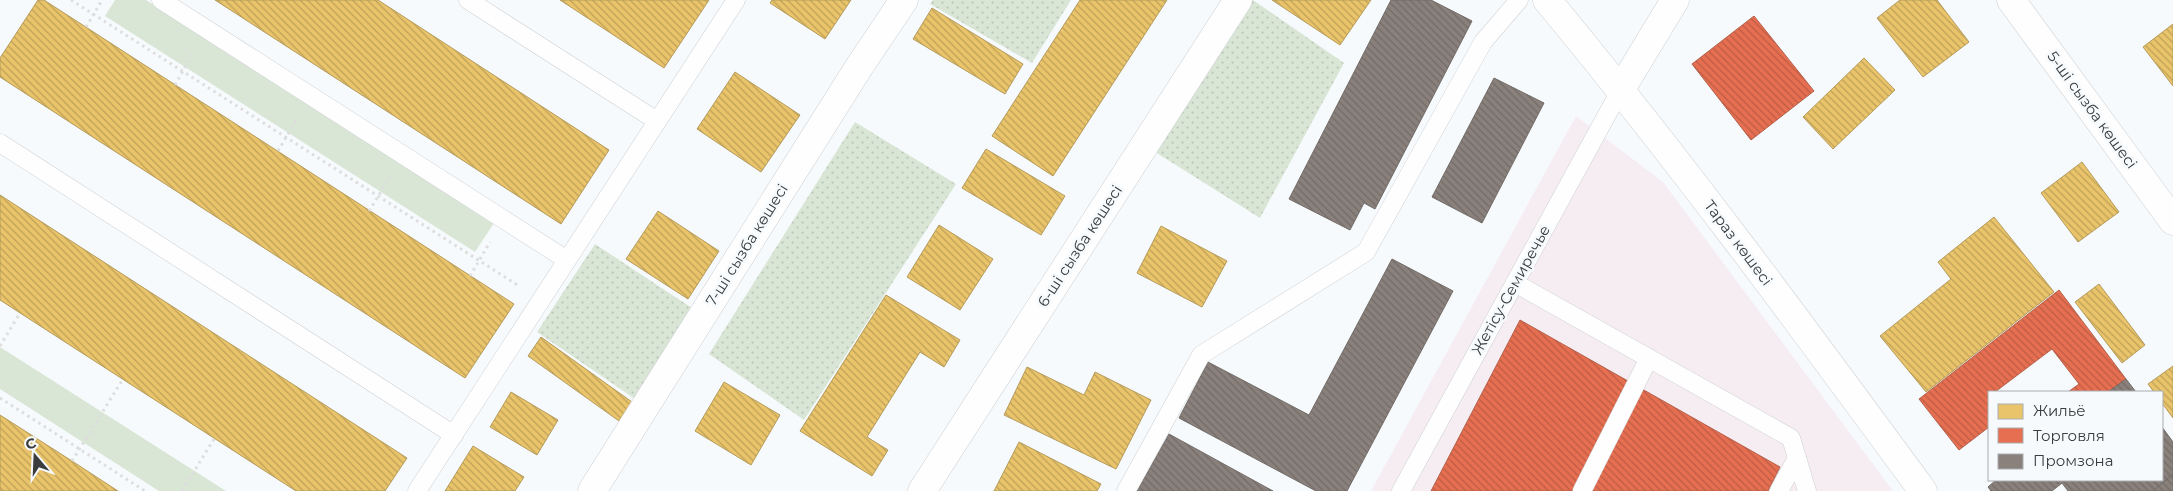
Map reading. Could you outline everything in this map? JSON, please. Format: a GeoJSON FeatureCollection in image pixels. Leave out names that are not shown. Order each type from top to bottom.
{"type":"FeatureCollection","features":[{"type":"Feature","properties":{"kind":"street","name":"7-ші сызба көшесі"},"geometry":{"type":"LineString","coordinates":[[592,491],[859,66],[904,0]]}},
{"type":"Feature","properties":{"kind":"street","name":"6-ші сызба көшесі"},"geometry":{"type":"LineString","coordinates":[[922,491],[1238,0]]}},
{"type":"Feature","properties":{"kind":"street","name":"Тараз көшесі"},"geometry":{"type":"LineString","coordinates":[[1547,0],[1621,89],[1813,342],[1923,491]]}},
{"type":"Feature","properties":{"kind":"street"},"geometry":{"type":"LineString","coordinates":[[1621,89],[1675,0]]}},
{"type":"Feature","properties":{"kind":"street","name":"5-ші сызба көшесі"},"geometry":{"type":"LineString","coordinates":[[2011,0],[2173,221]]}},
{"type":"Feature","properties":{"kind":"lane"},"geometry":{"type":"LineString","coordinates":[[161,0],[567,260]]}},
{"type":"Feature","properties":{"kind":"lane"},"geometry":{"type":"LineString","coordinates":[[468,0],[657,121]]}},
{"type":"Feature","properties":{"kind":"lane"},"geometry":{"type":"LineString","coordinates":[[418,491],[736,0]]}},
{"type":"Feature","properties":{"kind":"lane"},"geometry":{"type":"LineString","coordinates":[[1126,491],[1201,355],[1366,252],[1483,42],[1519,0]]}},
{"type":"Feature","properties":{"kind":"lane","name":"Жетісу-Семиречье"},"geometry":{"type":"LineString","coordinates":[[1401,491],[1621,89]]}},
{"type":"Feature","properties":{"kind":"lane"},"geometry":{"type":"LineString","coordinates":[[0,143],[454,435]]}},
{"type":"Feature","properties":{"kind":"lane"},"geometry":{"type":"LineString","coordinates":[[1515,283],[1791,438],[1807,491]]}},
{"type":"Feature","properties":{"kind":"lane"},"geometry":{"type":"LineString","coordinates":[[1582,491],[1649,358]]}},
{"type":"Feature","properties":{"kind":"lane"},"geometry":{"type":"LineString","coordinates":[[1779,491],[1797,458]]}},
{"type":"Feature","properties":{"kind":"path"},"geometry":{"type":"LineString","coordinates":[[71,0],[541,300]]}},
{"type":"Feature","properties":{"kind":"path"},"geometry":{"type":"LineString","coordinates":[[86,27],[102,0]]}},
{"type":"Feature","properties":{"kind":"path"},"geometry":{"type":"LineString","coordinates":[[0,346],[20,313]]}},
{"type":"Feature","properties":{"kind":"path"},"geometry":{"type":"LineString","coordinates":[[72,461],[123,379]]}},
{"type":"Feature","properties":{"kind":"path"},"geometry":{"type":"LineString","coordinates":[[0,398],[145,491]]}},
{"type":"Feature","properties":{"kind":"path"},"geometry":{"type":"LineString","coordinates":[[182,491],[214,438]]}},
{"type":"Feature","properties":{"kind":"shaded area"},"geometry":{"type":"Polygon","coordinates":[[[1576,116],[1663,182],[1893,491],[1371,491],[1576,116]]]}},
{"type":"Feature","properties":{"kind":"green space"},"geometry":{"type":"Polygon","coordinates":[[[115,0],[146,0],[494,223],[475,252],[105,16],[115,0]]]}},
{"type":"Feature","properties":{"kind":"green space"},"geometry":{"type":"Polygon","coordinates":[[[933,0],[1071,0],[1032,63],[930,4],[933,0]]]}},
{"type":"Feature","properties":{"kind":"green space"},"geometry":{"type":"Polygon","coordinates":[[[1248,0],[1253,0],[1344,63],[1260,218],[1152,150],[1248,0]]]}},
{"type":"Feature","properties":{"kind":"green space"},"geometry":{"type":"Polygon","coordinates":[[[855,122],[956,184],[804,420],[709,354],[855,122]]]}},
{"type":"Feature","properties":{"kind":"green space"},"geometry":{"type":"Polygon","coordinates":[[[595,244],[695,310],[638,401],[537,332],[595,244]]]}},
{"type":"Feature","properties":{"kind":"green space"},"geometry":{"type":"Polygon","coordinates":[[[0,347],[226,491],[159,491],[0,389],[0,347]]]}},
{"type":"Feature","properties":{"kind":"building: Жильё"},"geometry":{"type":"Polygon","coordinates":[[[38,0],[44,0],[514,304],[465,378],[0,77],[0,58],[38,0]]]}},
{"type":"Feature","properties":{"kind":"building: Жильё"},"geometry":{"type":"Polygon","coordinates":[[[215,0],[378,0],[609,150],[561,224],[215,0]]]}},
{"type":"Feature","properties":{"kind":"building: Жильё"},"geometry":{"type":"Polygon","coordinates":[[[560,0],[709,0],[664,68],[560,0]]]}},
{"type":"Feature","properties":{"kind":"building: Жильё"},"geometry":{"type":"Polygon","coordinates":[[[772,0],[851,0],[825,39],[770,3],[772,0]]]}},
{"type":"Feature","properties":{"kind":"building: Жильё"},"geometry":{"type":"Polygon","coordinates":[[[1080,0],[1167,0],[1053,176],[992,136],[1080,0]]]}},
{"type":"Feature","properties":{"kind":"building: Жильё"},"geometry":{"type":"Polygon","coordinates":[[[1272,0],[1371,0],[1340,45],[1272,0]]]}},
{"type":"Feature","properties":{"kind":"building: Жильё"},"geometry":{"type":"Polygon","coordinates":[[[1900,0],[1937,0],[1969,42],[1923,77],[1877,18],[1900,0]]]}},
{"type":"Feature","properties":{"kind":"building: Жильё"},"geometry":{"type":"Polygon","coordinates":[[[932,8],[1023,64],[1005,94],[913,39],[932,8]]]}},
{"type":"Feature","properties":{"kind":"building: Жильё"},"geometry":{"type":"Polygon","coordinates":[[[2173,24],[2173,86],[2143,47],[2173,24]]]}},
{"type":"Feature","properties":{"kind":"building: Жильё"},"geometry":{"type":"Polygon","coordinates":[[[1864,58],[1895,90],[1833,149],[1803,117],[1864,58]]]}},
{"type":"Feature","properties":{"kind":"building: Жильё"},"geometry":{"type":"Polygon","coordinates":[[[735,72],[800,115],[761,172],[697,129],[735,72]]]}},
{"type":"Feature","properties":{"kind":"building: Жильё"},"geometry":{"type":"Polygon","coordinates":[[[986,149],[1065,196],[1041,235],[962,188],[986,149]]]}},
{"type":"Feature","properties":{"kind":"building: Жильё"},"geometry":{"type":"Polygon","coordinates":[[[2082,162],[2119,212],[2078,242],[2041,193],[2082,162]]]}},
{"type":"Feature","properties":{"kind":"building: Жильё"},"geometry":{"type":"Polygon","coordinates":[[[0,195],[407,458],[385,491],[296,491],[0,300],[0,195]]]}},
{"type":"Feature","properties":{"kind":"building: Жильё"},"geometry":{"type":"Polygon","coordinates":[[[658,211],[719,251],[688,299],[626,259],[658,211]]]}},
{"type":"Feature","properties":{"kind":"building: Жильё"},"geometry":{"type":"Polygon","coordinates":[[[1994,217],[2054,292],[1926,392],[1880,336],[1951,279],[1938,262],[1994,217]]]}},
{"type":"Feature","properties":{"kind":"building: Жильё"},"geometry":{"type":"Polygon","coordinates":[[[939,225],[993,259],[960,310],[907,277],[939,225]]]}},
{"type":"Feature","properties":{"kind":"building: Жильё"},"geometry":{"type":"Polygon","coordinates":[[[1161,226],[1227,261],[1202,307],[1137,273],[1161,226]]]}},
{"type":"Feature","properties":{"kind":"building: Жильё"},"geometry":{"type":"Polygon","coordinates":[[[2099,284],[2145,345],[2122,363],[2075,302],[2099,284]]]}},
{"type":"Feature","properties":{"kind":"building: Жильё"},"geometry":{"type":"Polygon","coordinates":[[[886,295],[960,340],[944,367],[920,352],[867,437],[888,450],[872,476],[800,431],[886,295]]]}},
{"type":"Feature","properties":{"kind":"building: Жильё"},"geometry":{"type":"Polygon","coordinates":[[[541,337],[632,402],[619,421],[528,356],[541,337]]]}},
{"type":"Feature","properties":{"kind":"building: Жильё"},"geometry":{"type":"Polygon","coordinates":[[[2173,366],[2173,418],[2163,404],[2163,391],[2153,391],[2148,384],[2173,366]]]}},
{"type":"Feature","properties":{"kind":"building: Жильё"},"geometry":{"type":"Polygon","coordinates":[[[1027,367],[1084,395],[1095,372],[1151,400],[1116,469],[1004,415],[1027,367]]]}},
{"type":"Feature","properties":{"kind":"building: Жильё"},"geometry":{"type":"Polygon","coordinates":[[[724,382],[780,415],[751,465],[695,431],[724,382]]]}},
{"type":"Feature","properties":{"kind":"building: Жильё"},"geometry":{"type":"Polygon","coordinates":[[[511,392],[558,420],[537,455],[490,427],[511,392]]]}},
{"type":"Feature","properties":{"kind":"building: Жильё"},"geometry":{"type":"Polygon","coordinates":[[[0,415],[72,461],[118,491],[0,491],[0,415]]]}},
{"type":"Feature","properties":{"kind":"building: Жильё"},"geometry":{"type":"Polygon","coordinates":[[[1019,442],[1101,484],[1097,491],[994,491],[1019,442]]]}},
{"type":"Feature","properties":{"kind":"building: Жильё"},"geometry":{"type":"Polygon","coordinates":[[[473,446],[524,477],[515,491],[445,491],[473,446]]]}},
{"type":"Feature","properties":{"kind":"building: Торговля"},"geometry":{"type":"Polygon","coordinates":[[[1754,16],[1814,91],[1751,140],[1692,64],[1754,16]]]}},
{"type":"Feature","properties":{"kind":"building: Торговля"},"geometry":{"type":"Polygon","coordinates":[[[2059,290],[2126,379],[2109,391],[2069,391],[2079,384],[2052,349],[1996,391],[1988,391],[1988,428],[1959,450],[1919,399],[2059,290]]]}},
{"type":"Feature","properties":{"kind":"building: Торговля"},"geometry":{"type":"Polygon","coordinates":[[[1520,320],[1780,467],[1768,491],[1431,491],[1520,320]]]}},
{"type":"Feature","properties":{"kind":"building: Промзона"},"geometry":{"type":"Polygon","coordinates":[[[1391,0],[1431,0],[1472,21],[1375,209],[1364,203],[1350,230],[1289,199],[1391,0]]]}},
{"type":"Feature","properties":{"kind":"building: Промзона"},"geometry":{"type":"Polygon","coordinates":[[[1494,78],[1544,103],[1482,223],[1432,197],[1494,78]]]}},
{"type":"Feature","properties":{"kind":"building: Промзона"},"geometry":{"type":"Polygon","coordinates":[[[1392,259],[1453,291],[1347,491],[1316,491],[1179,418],[1208,362],[1309,415],[1392,259]]]}},
{"type":"Feature","properties":{"kind":"building: Промзона"},"geometry":{"type":"Polygon","coordinates":[[[2126,379],[2135,391],[2109,391],[2126,379]]]}},
{"type":"Feature","properties":{"kind":"building: Промзона"},"geometry":{"type":"Polygon","coordinates":[[[2163,428],[2173,442],[2173,474],[2153,491],[2068,491],[2062,483],[2052,491],[1991,491],[1988,487],[1995,481],[2163,481],[2163,428]]]}},
{"type":"Feature","properties":{"kind":"building: Промзона"},"geometry":{"type":"Polygon","coordinates":[[[1169,434],[1273,491],[1137,491],[1169,434]]]}},
{"type":"Feature","properties":{"kind":"building: Промзона"},"geometry":{"type":"Polygon","coordinates":[[[2173,474],[2173,491],[2153,491],[2173,474]]]}}]}
